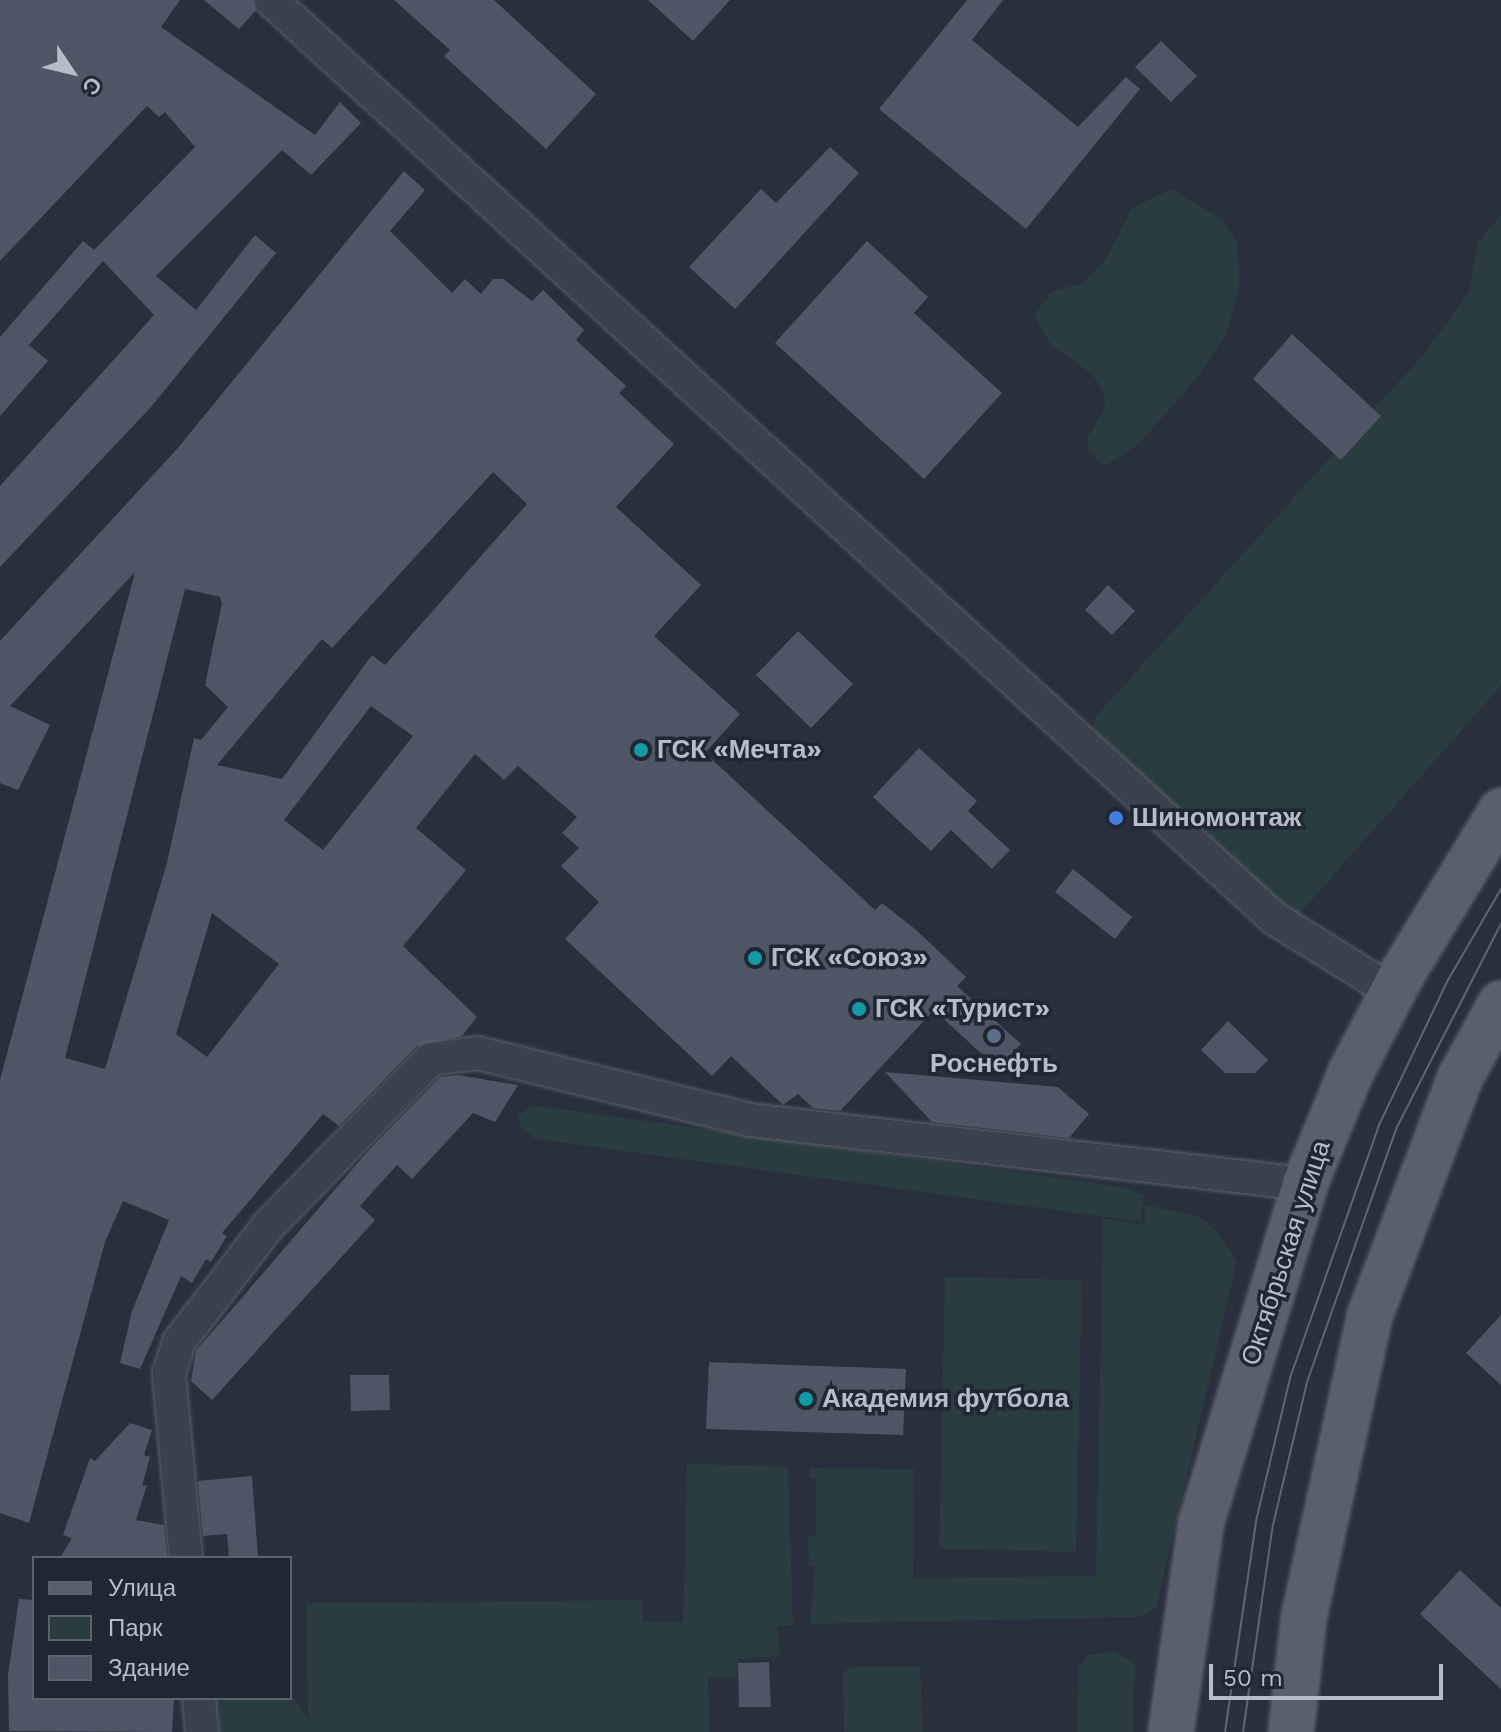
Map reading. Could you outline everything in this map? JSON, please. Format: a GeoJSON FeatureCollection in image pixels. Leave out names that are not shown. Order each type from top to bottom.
{"type":"FeatureCollection","features":[{"type":"Feature","properties":{"kind":"main road","name":"Октябрьская улица"},"geometry":{"type":"LineString","coordinates":[[1171,1732],[1201,1523],[1305,1184],[1393,992],[1501,811]]}},
{"type":"Feature","properties":{"kind":"main road"},"geometry":{"type":"LineString","coordinates":[[1291,1732],[1304,1617],[1370,1315],[1460,1078],[1501,1003]]}},
{"type":"Feature","properties":{"kind":"street"},"geometry":{"type":"LineString","coordinates":[[271,0],[1274,918],[1393,992]]}},
{"type":"Feature","properties":{"kind":"street"},"geometry":{"type":"LineString","coordinates":[[186,1556],[169,1373],[179,1342],[268,1226],[431,1059],[478,1053],[750,1120],[1305,1184]]}},
{"type":"Feature","properties":{"kind":"street"},"geometry":{"type":"LineString","coordinates":[[199,1700],[202,1732]]}},
{"type":"Feature","properties":{"kind":"green space"},"geometry":{"type":"Polygon","coordinates":[[[1172,189],[1220,218],[1238,243],[1239,290],[1226,334],[1196,379],[1139,444],[1105,466],[1089,451],[1087,438],[1105,409],[1103,391],[1092,374],[1051,345],[1034,315],[1052,291],[1082,284],[1105,261],[1132,208],[1172,189]]]}},
{"type":"Feature","properties":{"kind":"green space"},"geometry":{"type":"Polygon","coordinates":[[[1501,215],[1501,686],[1293,921],[1093,731],[1095,717],[1425,353],[1469,292],[1478,242],[1501,215]]]}},
{"type":"Feature","properties":{"kind":"green space"},"geometry":{"type":"Polygon","coordinates":[[[532,1105],[1124,1187],[1144,1195],[1141,1222],[536,1139],[521,1128],[518,1116],[532,1105]]]}},
{"type":"Feature","properties":{"kind":"green space"},"geometry":{"type":"Polygon","coordinates":[[[1146,1205],[1198,1216],[1216,1230],[1237,1261],[1156,1608],[1140,1617],[810,1624],[815,1566],[809,1565],[808,1537],[816,1536],[816,1478],[810,1478],[810,1468],[914,1469],[913,1578],[1096,1576],[1103,1218],[1144,1225],[1146,1205]]]}},
{"type":"Feature","properties":{"kind":"green space"},"geometry":{"type":"Polygon","coordinates":[[[945,1277],[1082,1280],[1076,1552],[939,1549],[945,1277]]]}},
{"type":"Feature","properties":{"kind":"green space"},"geometry":{"type":"Polygon","coordinates":[[[687,1464],[788,1466],[793,1625],[778,1626],[780,1657],[737,1658],[737,1678],[708,1678],[710,1732],[218,1732],[221,1700],[292,1700],[292,1697],[308,1718],[306,1603],[643,1600],[643,1622],[683,1622],[687,1464]]]}},
{"type":"Feature","properties":{"kind":"green space"},"geometry":{"type":"Polygon","coordinates":[[[1114,1652],[1135,1663],[1133,1732],[1077,1732],[1079,1667],[1088,1655],[1114,1652]]]}},
{"type":"Feature","properties":{"kind":"green space"},"geometry":{"type":"Polygon","coordinates":[[[850,1667],[920,1667],[923,1732],[844,1732],[843,1673],[850,1667]]]}},
{"type":"Feature","properties":{"kind":"building"},"geometry":{"type":"Polygon","coordinates":[[[0,0],[180,0],[161,27],[315,135],[340,102],[361,123],[311,175],[282,150],[156,276],[196,310],[255,235],[276,253],[151,407],[0,567],[0,486],[154,315],[103,261],[29,345],[48,361],[0,416],[0,337],[83,241],[94,250],[195,147],[165,112],[159,117],[147,106],[0,261],[0,0]]]}},
{"type":"Feature","properties":{"kind":"building"},"geometry":{"type":"Polygon","coordinates":[[[204,0],[253,0],[256,10],[239,29],[204,0]]]}},
{"type":"Feature","properties":{"kind":"building"},"geometry":{"type":"Polygon","coordinates":[[[394,0],[494,0],[596,94],[546,149],[444,56],[450,50],[394,0]]]}},
{"type":"Feature","properties":{"kind":"building"},"geometry":{"type":"Polygon","coordinates":[[[648,0],[730,0],[693,41],[648,0]]]}},
{"type":"Feature","properties":{"kind":"building"},"geometry":{"type":"Polygon","coordinates":[[[967,0],[1003,0],[972,40],[1078,127],[1126,77],[1140,89],[1026,229],[879,109],[967,0]]]}},
{"type":"Feature","properties":{"kind":"building"},"geometry":{"type":"Polygon","coordinates":[[[1161,41],[1197,76],[1171,102],[1135,67],[1161,41]]]}},
{"type":"Feature","properties":{"kind":"building"},"geometry":{"type":"Polygon","coordinates":[[[830,147],[859,173],[735,309],[689,267],[761,189],[776,203],[830,147]]]}},
{"type":"Feature","properties":{"kind":"building"},"geometry":{"type":"Polygon","coordinates":[[[404,171],[425,190],[390,231],[452,293],[465,279],[481,294],[493,279],[503,279],[532,301],[543,290],[584,330],[576,340],[626,386],[619,393],[674,444],[616,507],[701,585],[654,636],[740,714],[705,753],[875,910],[882,903],[915,929],[966,977],[957,986],[1021,1044],[997,1068],[934,1010],[840,1111],[813,1108],[798,1094],[783,1105],[731,1056],[712,1076],[565,939],[599,902],[561,866],[579,848],[562,833],[577,817],[518,766],[504,780],[475,754],[416,828],[466,870],[403,946],[477,1017],[462,1036],[417,1046],[339,1126],[323,1114],[222,1233],[227,1236],[211,1262],[206,1259],[192,1283],[181,1276],[140,1369],[120,1363],[132,1311],[169,1220],[123,1201],[105,1242],[29,1523],[0,1513],[0,1080],[135,572],[10,706],[50,725],[18,790],[0,783],[0,641],[177,449],[404,171]],[[493,472],[332,648],[322,639],[217,765],[282,779],[372,655],[385,665],[527,504],[493,472]],[[185,589],[65,1058],[105,1069],[167,863],[194,738],[201,740],[228,707],[205,685],[222,603],[220,597],[185,589]],[[371,706],[284,820],[323,850],[413,736],[371,706]],[[212,913],[176,1034],[207,1057],[279,964],[212,913]]]}},
{"type":"Feature","properties":{"kind":"building"},"geometry":{"type":"Polygon","coordinates":[[[867,241],[928,297],[914,313],[1002,393],[924,479],[775,343],[867,241]]]}},
{"type":"Feature","properties":{"kind":"building"},"geometry":{"type":"Polygon","coordinates":[[[1292,334],[1381,416],[1341,460],[1253,379],[1292,334]]]}},
{"type":"Feature","properties":{"kind":"building"},"geometry":{"type":"Polygon","coordinates":[[[1108,585],[1135,611],[1112,635],[1085,610],[1108,585]]]}},
{"type":"Feature","properties":{"kind":"building"},"geometry":{"type":"Polygon","coordinates":[[[798,631],[853,684],[811,728],[756,675],[798,631]]]}},
{"type":"Feature","properties":{"kind":"building"},"geometry":{"type":"Polygon","coordinates":[[[919,748],[977,801],[968,811],[1010,850],[992,869],[951,830],[931,851],[873,797],[919,748]]]}},
{"type":"Feature","properties":{"kind":"building"},"geometry":{"type":"Polygon","coordinates":[[[1073,869],[1132,917],[1115,939],[1055,892],[1073,869]]]}},
{"type":"Feature","properties":{"kind":"building"},"geometry":{"type":"Polygon","coordinates":[[[1228,1021],[1268,1060],[1255,1073],[1225,1073],[1201,1050],[1228,1021]]]}},
{"type":"Feature","properties":{"kind":"building"},"geometry":{"type":"Polygon","coordinates":[[[885,1072],[1058,1087],[1089,1114],[1069,1138],[932,1122],[885,1072]]]}},
{"type":"Feature","properties":{"kind":"building"},"geometry":{"type":"Polygon","coordinates":[[[458,1075],[518,1085],[495,1122],[473,1113],[412,1179],[397,1165],[360,1206],[375,1220],[212,1400],[191,1381],[196,1351],[368,1151],[440,1077],[458,1075]]]}},
{"type":"Feature","properties":{"kind":"building"},"geometry":{"type":"Polygon","coordinates":[[[1501,1315],[1501,1385],[1466,1353],[1501,1315]]]}},
{"type":"Feature","properties":{"kind":"building","name":"Академия футбола"},"geometry":{"type":"Polygon","coordinates":[[[709,1362],[906,1369],[903,1435],[706,1429],[709,1362]]]}},
{"type":"Feature","properties":{"kind":"building"},"geometry":{"type":"Polygon","coordinates":[[[350,1375],[389,1375],[390,1410],[351,1411],[350,1375]]]}},
{"type":"Feature","properties":{"kind":"building"},"geometry":{"type":"Polygon","coordinates":[[[130,1423],[152,1430],[144,1455],[150,1457],[142,1486],[147,1485],[136,1520],[164,1525],[167,1556],[61,1556],[72,1538],[63,1535],[90,1458],[95,1461],[130,1423]]]}},
{"type":"Feature","properties":{"kind":"building"},"geometry":{"type":"Polygon","coordinates":[[[252,1476],[258,1556],[229,1556],[227,1534],[203,1536],[198,1481],[252,1476]]]}},
{"type":"Feature","properties":{"kind":"building"},"geometry":{"type":"Polygon","coordinates":[[[1460,1570],[1501,1608],[1501,1689],[1420,1614],[1460,1570]]]}},
{"type":"Feature","properties":{"kind":"building"},"geometry":{"type":"Polygon","coordinates":[[[19,1599],[32,1600],[32,1700],[174,1700],[172,1732],[9,1731],[8,1675],[19,1599]]]}},
{"type":"Feature","properties":{"kind":"building"},"geometry":{"type":"Polygon","coordinates":[[[769,1662],[771,1707],[739,1707],[738,1663],[769,1662]]]}},
{"type":"Feature","properties":{"kind":"tram line"},"geometry":{"type":"LineString","coordinates":[[1225,1732],[1256,1521],[1290,1378],[1380,1123],[1448,980],[1501,889]]}},
{"type":"Feature","properties":{"kind":"tram line"},"geometry":{"type":"LineString","coordinates":[[1243,1732],[1273,1525],[1307,1382],[1397,1127],[1501,924]]}},
{"type":"Feature","properties":{"kind":"place","name":"ГСК «Мечта»"},"geometry":{"type":"Point","coordinates":[641,750]}},
{"type":"Feature","properties":{"kind":"place","name":"Шиномонтаж"},"geometry":{"type":"Point","coordinates":[1116,818]}},
{"type":"Feature","properties":{"kind":"place","name":"ГСК «Союз»"},"geometry":{"type":"Point","coordinates":[755,958]}},
{"type":"Feature","properties":{"kind":"place","name":"ГСК «Турист»"},"geometry":{"type":"Point","coordinates":[859,1009]}},
{"type":"Feature","properties":{"kind":"place","name":"Роснефть"},"geometry":{"type":"Point","coordinates":[994,1036]}},
{"type":"Feature","properties":{"kind":"place","name":"Академия футбола"},"geometry":{"type":"Point","coordinates":[806,1399]}}]}
